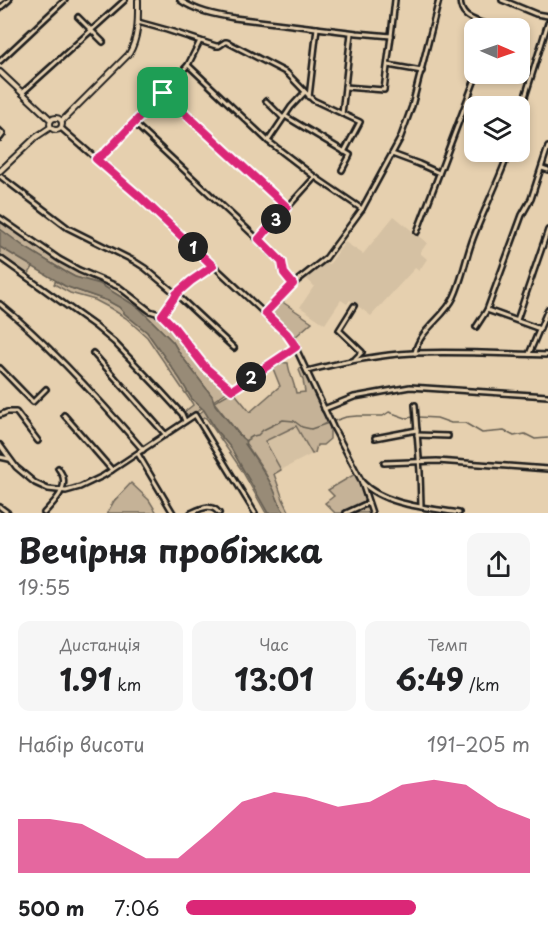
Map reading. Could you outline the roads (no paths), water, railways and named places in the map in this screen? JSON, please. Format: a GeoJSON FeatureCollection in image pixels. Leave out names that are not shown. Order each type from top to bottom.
{"type":"FeatureCollection","features":[{"type":"Feature","properties":{"kind":"main road"},"geometry":{"type":"LineString","coordinates":[[0,171],[36,137],[51,128],[56,130],[61,128],[62,121],[126,58],[135,42],[138,0]]}},
{"type":"Feature","properties":{"kind":"main road"},"geometry":{"type":"LineString","coordinates":[[0,72],[51,120]]}},
{"type":"Feature","properties":{"kind":"main road"},"geometry":{"type":"LineString","coordinates":[[51,120],[57,117],[62,121]]}},
{"type":"Feature","properties":{"kind":"main road"},"geometry":{"type":"LineString","coordinates":[[51,120],[51,128]]}},
{"type":"Feature","properties":{"kind":"street"},"geometry":{"type":"LineString","coordinates":[[0,8],[9,0]]}},
{"type":"Feature","properties":{"kind":"street"},"geometry":{"type":"LineString","coordinates":[[22,93],[125,0]]}},
{"type":"Feature","properties":{"kind":"street"},"geometry":{"type":"LineString","coordinates":[[180,0],[193,7],[223,16],[351,33],[392,36]]}},
{"type":"Feature","properties":{"kind":"street"},"geometry":{"type":"LineString","coordinates":[[345,87],[384,90],[395,0]]}},
{"type":"Feature","properties":{"kind":"street"},"geometry":{"type":"LineString","coordinates":[[265,313],[293,284],[326,258],[362,209],[400,139],[422,71],[439,0]]}},
{"type":"Feature","properties":{"kind":"street"},"geometry":{"type":"LineString","coordinates":[[460,0],[464,15],[471,18]]}},
{"type":"Feature","properties":{"kind":"street"},"geometry":{"type":"LineString","coordinates":[[502,0],[536,14],[548,16]]}},
{"type":"Feature","properties":{"kind":"street"},"geometry":{"type":"LineString","coordinates":[[0,62],[62,1]]}},
{"type":"Feature","properties":{"kind":"street"},"geometry":{"type":"LineString","coordinates":[[78,17],[103,42]]}},
{"type":"Feature","properties":{"kind":"street"},"geometry":{"type":"LineString","coordinates":[[138,22],[216,46],[225,42],[236,45],[287,73],[309,97],[360,122],[344,152]]}},
{"type":"Feature","properties":{"kind":"street"},"geometry":{"type":"LineString","coordinates":[[525,96],[548,23]]}},
{"type":"Feature","properties":{"kind":"street"},"geometry":{"type":"LineString","coordinates":[[309,97],[317,28]]}},
{"type":"Feature","properties":{"kind":"street"},"geometry":{"type":"LineString","coordinates":[[342,114],[351,33]]}},
{"type":"Feature","properties":{"kind":"street"},"geometry":{"type":"LineString","coordinates":[[96,159],[106,152],[188,65],[200,41]]}},
{"type":"Feature","properties":{"kind":"street"},"geometry":{"type":"LineString","coordinates":[[188,65],[268,141],[362,209]]}},
{"type":"Feature","properties":{"kind":"street"},"geometry":{"type":"LineString","coordinates":[[388,66],[422,71]]}},
{"type":"Feature","properties":{"kind":"street"},"geometry":{"type":"LineString","coordinates":[[151,82],[287,207]]}},
{"type":"Feature","properties":{"kind":"street"},"geometry":{"type":"LineString","coordinates":[[417,232],[473,84]]}},
{"type":"Feature","properties":{"kind":"street"},"geometry":{"type":"LineString","coordinates":[[268,141],[305,92]]}},
{"type":"Feature","properties":{"kind":"street"},"geometry":{"type":"LineString","coordinates":[[266,101],[284,117],[350,155],[342,170]]}},
{"type":"Feature","properties":{"kind":"street"},"geometry":{"type":"LineString","coordinates":[[134,123],[282,262],[284,273],[293,284]]}},
{"type":"Feature","properties":{"kind":"street"},"geometry":{"type":"LineString","coordinates":[[61,128],[139,196],[287,334],[296,347],[360,480],[372,513]]}},
{"type":"Feature","properties":{"kind":"street"},"geometry":{"type":"LineString","coordinates":[[0,131],[3,134],[0,138]]}},
{"type":"Feature","properties":{"kind":"street"},"geometry":{"type":"LineString","coordinates":[[476,327],[487,310],[548,147]]}},
{"type":"Feature","properties":{"kind":"street"},"geometry":{"type":"LineString","coordinates":[[392,154],[440,173]]}},
{"type":"Feature","properties":{"kind":"street"},"geometry":{"type":"LineString","coordinates":[[415,353],[417,344],[453,298],[473,238],[505,162]]}},
{"type":"Feature","properties":{"kind":"street"},"geometry":{"type":"LineString","coordinates":[[542,168],[548,170]]}},
{"type":"Feature","properties":{"kind":"street"},"geometry":{"type":"LineString","coordinates":[[0,176],[68,228],[145,268],[234,348]]}},
{"type":"Feature","properties":{"kind":"street"},"geometry":{"type":"LineString","coordinates":[[259,239],[315,177]]}},
{"type":"Feature","properties":{"kind":"street"},"geometry":{"type":"LineString","coordinates":[[0,218],[58,259],[119,287],[150,311],[162,315],[206,368],[232,390],[296,347]]}},
{"type":"Feature","properties":{"kind":"street"},"geometry":{"type":"LineString","coordinates":[[517,320],[548,230]]}},
{"type":"Feature","properties":{"kind":"street"},"geometry":{"type":"LineString","coordinates":[[0,258],[114,342],[182,414],[185,421]]}},
{"type":"Feature","properties":{"kind":"street"},"geometry":{"type":"LineString","coordinates":[[162,315],[176,294],[213,266]]}},
{"type":"Feature","properties":{"kind":"street"},"geometry":{"type":"LineString","coordinates":[[0,304],[63,364],[143,450]]}},
{"type":"Feature","properties":{"kind":"street"},"geometry":{"type":"LineString","coordinates":[[354,306],[339,330],[362,352],[354,361]]}},
{"type":"Feature","properties":{"kind":"street"},"geometry":{"type":"LineString","coordinates":[[529,354],[548,309]]}},
{"type":"Feature","properties":{"kind":"street"},"geometry":{"type":"LineString","coordinates":[[487,310],[540,329]]}},
{"type":"Feature","properties":{"kind":"street"},"geometry":{"type":"LineString","coordinates":[[93,353],[166,435]]}},
{"type":"Feature","properties":{"kind":"street"},"geometry":{"type":"LineString","coordinates":[[307,371],[354,361],[415,353],[548,355]]}},
{"type":"Feature","properties":{"kind":"street"},"geometry":{"type":"LineString","coordinates":[[0,368],[33,402],[46,389]]}},
{"type":"Feature","properties":{"kind":"street"},"geometry":{"type":"LineString","coordinates":[[324,408],[354,397],[410,387],[548,396]]}},
{"type":"Feature","properties":{"kind":"street"},"geometry":{"type":"LineString","coordinates":[[415,405],[421,506]]}},
{"type":"Feature","properties":{"kind":"street"},"geometry":{"type":"LineString","coordinates":[[0,415],[16,412],[38,441]]}},
{"type":"Feature","properties":{"kind":"street"},"geometry":{"type":"LineString","coordinates":[[64,415],[112,470]]}},
{"type":"Feature","properties":{"kind":"street"},"geometry":{"type":"LineString","coordinates":[[0,445],[16,467],[41,487],[61,491],[80,487],[112,470],[195,415],[255,513]]}},
{"type":"Feature","properties":{"kind":"street"},"geometry":{"type":"LineString","coordinates":[[375,438],[417,432],[448,436]]}},
{"type":"Feature","properties":{"kind":"street"},"geometry":{"type":"LineString","coordinates":[[138,454],[173,513]]}},
{"type":"Feature","properties":{"kind":"street"},"geometry":{"type":"LineString","coordinates":[[0,457],[10,460]]}},
{"type":"Feature","properties":{"kind":"street"},"geometry":{"type":"LineString","coordinates":[[384,463],[436,461],[548,469]]}},
{"type":"Feature","properties":{"kind":"street"},"geometry":{"type":"LineString","coordinates":[[44,513],[61,491],[64,479],[58,468]]}},
{"type":"Feature","properties":{"kind":"street"},"geometry":{"type":"LineString","coordinates":[[360,480],[384,496],[402,502],[459,513]]}},
{"type":"Feature","properties":{"kind":"street"},"geometry":{"type":"LineString","coordinates":[[346,513],[368,503]]}},
{"type":"Feature","properties":{"kind":"street"},"geometry":{"type":"LineString","coordinates":[[0,507],[8,513]]}},
{"type":"Feature","properties":{"kind":"street"},"geometry":{"type":"LineString","coordinates":[[191,513],[209,507],[215,508],[219,513]]}},
{"type":"Feature","properties":{"kind":"waterway"},"geometry":{"type":"LineString","coordinates":[[245,441],[283,420],[294,421],[302,427],[311,429],[346,417],[383,416],[389,412],[406,418],[414,417]]}},
{"type":"Feature","properties":{"kind":"waterway"},"geometry":{"type":"LineString","coordinates":[[418,417],[465,423],[482,433],[504,431],[514,436],[525,434],[535,439],[548,438]]}}]}
